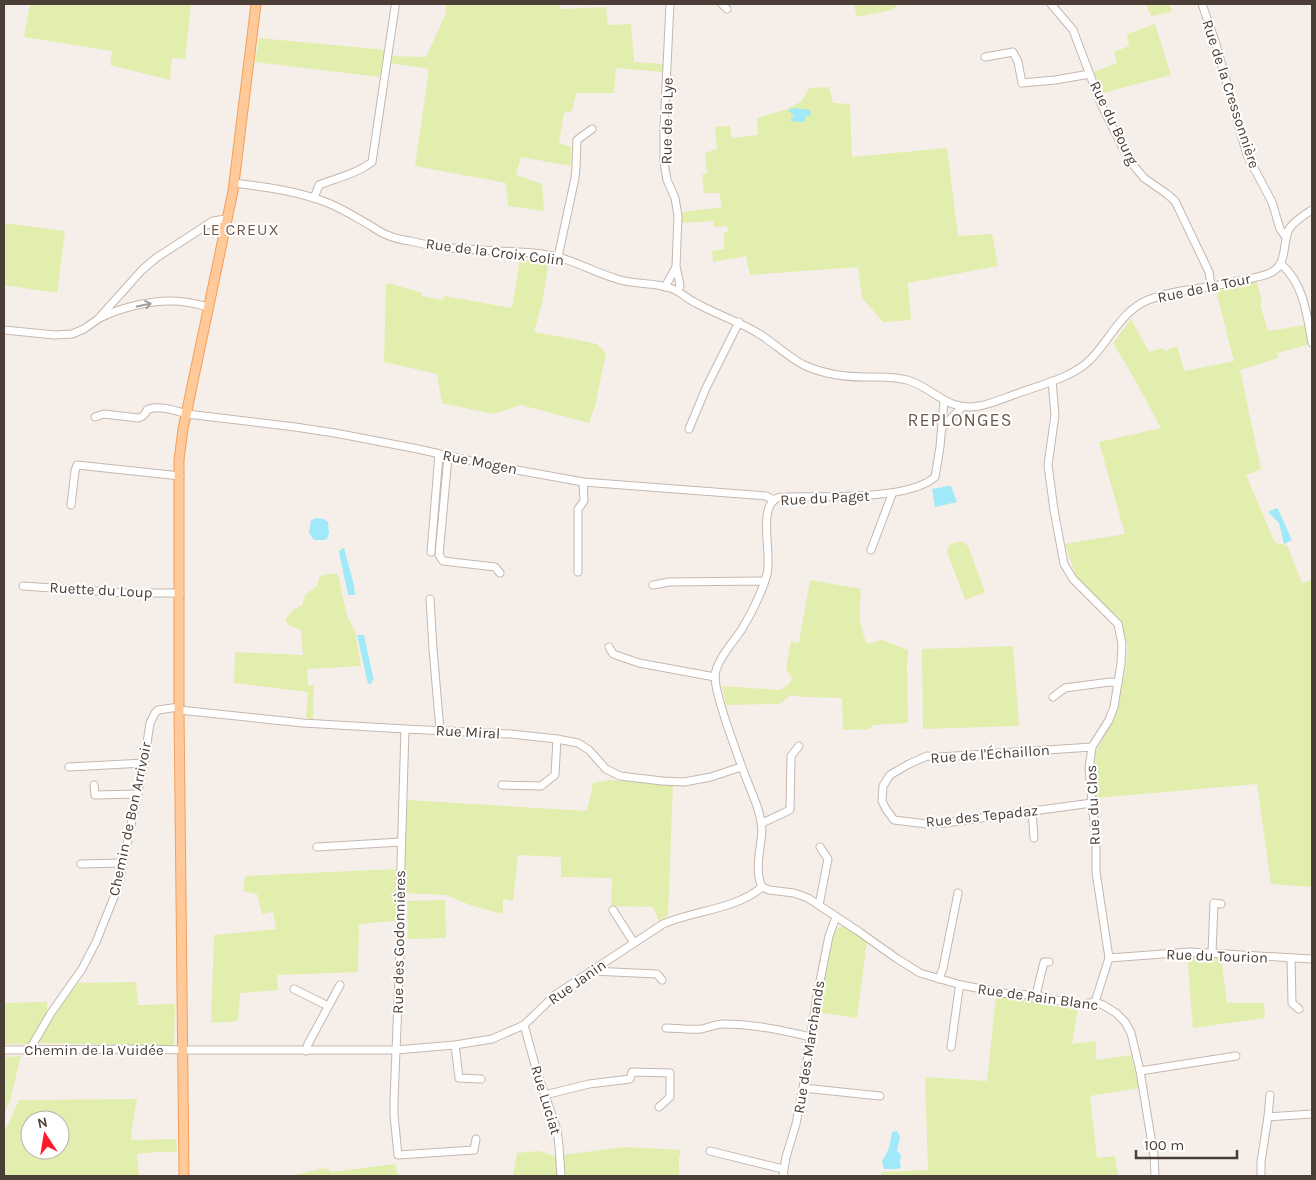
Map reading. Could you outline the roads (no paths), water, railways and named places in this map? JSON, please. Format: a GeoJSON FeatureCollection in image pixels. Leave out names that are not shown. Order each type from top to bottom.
{"type":"FeatureCollection","features":[{"type":"Feature","properties":{"kind":"main road"},"geometry":{"type":"LineString","coordinates":[[184,1176],[179,709],[181,442],[234,183],[256,4]]}},
{"type":"Feature","properties":{"kind":"street","name":"Rue de la Lye"},"geometry":{"type":"LineString","coordinates":[[670,4],[664,162],[667,180],[675,198],[678,216],[676,267],[680,286],[678,291]]}},
{"type":"Feature","properties":{"kind":"street","name":"Rue du Bourg"},"geometry":{"type":"LineString","coordinates":[[1052,4],[1073,30],[1101,104],[1129,160],[1144,178],[1174,201],[1210,272],[1212,286]]}},
{"type":"Feature","properties":{"kind":"street","name":"Rue de la Cressonnière"},"geometry":{"type":"LineString","coordinates":[[1202,4],[1215,42],[1247,155],[1272,202],[1280,229],[1286,237]]}},
{"type":"Feature","properties":{"kind":"street"},"geometry":{"type":"LineString","coordinates":[[314,198],[319,185],[364,169],[372,162],[395,7]]}},
{"type":"Feature","properties":{"kind":"street"},"geometry":{"type":"LineString","coordinates":[[985,57],[1013,52],[1018,62],[1022,83],[1090,74]]}},
{"type":"Feature","properties":{"kind":"street"},"geometry":{"type":"LineString","coordinates":[[558,257],[575,178],[577,140],[592,130]]}},
{"type":"Feature","properties":{"kind":"street","name":"Rue de la Croix Colin"},"geometry":{"type":"LineString","coordinates":[[234,183],[272,187],[314,198],[336,207],[386,235],[414,242],[446,247],[542,254],[578,263],[620,280],[666,287],[678,291],[697,304],[738,322],[805,366],[842,376],[889,376],[908,380],[944,401]]}},
{"type":"Feature","properties":{"kind":"street"},"geometry":{"type":"LineString","coordinates":[[1312,210],[1293,224],[1286,237],[1285,252],[1281,264],[1288,270],[1298,286],[1307,314],[1312,343]]}},
{"type":"Feature","properties":{"kind":"street"},"geometry":{"type":"LineString","coordinates":[[4,330],[72,334],[84,329],[98,319],[142,270],[156,258],[213,221],[226,219]]}},
{"type":"Feature","properties":{"kind":"street","name":"Rue de la Tour"},"geometry":{"type":"LineString","coordinates":[[944,401],[962,407],[977,407],[1052,381],[1072,372],[1091,359],[1128,313],[1138,305],[1168,293],[1267,275],[1281,264]]}},
{"type":"Feature","properties":{"kind":"street","name":"Rue de la Lye"},"geometry":{"type":"LineString","coordinates":[[666,287],[676,267]]}},
{"type":"Feature","properties":{"kind":"street"},"geometry":{"type":"LineString","coordinates":[[117,298],[122,309]]}},
{"type":"Feature","properties":{"kind":"street"},"geometry":{"type":"LineString","coordinates":[[98,319],[122,309],[164,301],[182,301],[208,307]]}},
{"type":"Feature","properties":{"kind":"street"},"geometry":{"type":"LineString","coordinates":[[689,429],[706,388],[738,322]]}},
{"type":"Feature","properties":{"kind":"street","name":"Rue du Clos"},"geometry":{"type":"LineString","coordinates":[[1052,381],[1055,415],[1048,465],[1064,564],[1073,579],[1118,624],[1122,644],[1114,707],[1109,720],[1092,747],[1089,769],[1096,842],[1096,872],[1109,958]]}},
{"type":"Feature","properties":{"kind":"street","name":"Rue du Paget"},"geometry":{"type":"LineString","coordinates":[[715,677],[716,668],[756,604],[768,572],[766,524],[769,508],[774,500],[785,497],[892,494],[926,484],[935,477],[944,401]]}},
{"type":"Feature","properties":{"kind":"street","name":"Rue Mogen"},"geometry":{"type":"LineString","coordinates":[[95,417],[104,414],[138,418],[145,415],[149,408],[153,407],[186,414],[335,433],[418,449],[448,457],[583,482],[766,496],[774,500]]}},
{"type":"Feature","properties":{"kind":"street"},"geometry":{"type":"LineString","coordinates":[[942,429],[962,407]]}},
{"type":"Feature","properties":{"kind":"street"},"geometry":{"type":"LineString","coordinates":[[431,552],[439,454]]}},
{"type":"Feature","properties":{"kind":"street"},"geometry":{"type":"LineString","coordinates":[[448,457],[439,555],[443,561],[495,567],[500,573]]}},
{"type":"Feature","properties":{"kind":"street"},"geometry":{"type":"LineString","coordinates":[[71,504],[77,465],[180,476]]}},
{"type":"Feature","properties":{"kind":"street"},"geometry":{"type":"LineString","coordinates":[[578,572],[578,509],[584,501],[583,482]]}},
{"type":"Feature","properties":{"kind":"street"},"geometry":{"type":"LineString","coordinates":[[871,550],[892,494]]}},
{"type":"Feature","properties":{"kind":"street"},"geometry":{"type":"LineString","coordinates":[[653,585],[669,582],[764,583]]}},
{"type":"Feature","properties":{"kind":"street","name":"Ruette du Loup"},"geometry":{"type":"LineString","coordinates":[[23,586],[125,593],[180,593]]}},
{"type":"Feature","properties":{"kind":"street"},"geometry":{"type":"LineString","coordinates":[[430,599],[440,730]]}},
{"type":"Feature","properties":{"kind":"street"},"geometry":{"type":"LineString","coordinates":[[609,647],[613,654],[639,663],[715,677],[718,696],[735,751],[759,810],[762,823],[758,872],[762,887],[803,896],[836,917]]}},
{"type":"Feature","properties":{"kind":"street"},"geometry":{"type":"LineString","coordinates":[[1053,697],[1065,688],[1110,682],[1118,683]]}},
{"type":"Feature","properties":{"kind":"street","name":"Chemin de Bon Arrivoir"},"geometry":{"type":"LineString","coordinates":[[30,1050],[51,1013],[82,969],[96,942],[118,887],[138,794],[150,723],[158,710],[163,708],[179,709]]}},
{"type":"Feature","properties":{"kind":"street","name":"Rue Miral"},"geometry":{"type":"LineString","coordinates":[[179,709],[303,723],[511,734],[557,739],[578,743],[589,750],[606,769],[620,776],[684,782],[711,777],[742,767]]}},
{"type":"Feature","properties":{"kind":"street","name":"Rue des Godonnières"},"geometry":{"type":"LineString","coordinates":[[405,729],[394,1115],[398,1155],[474,1150],[476,1139]]}},
{"type":"Feature","properties":{"kind":"street"},"geometry":{"type":"LineString","coordinates":[[502,785],[541,786],[555,775],[557,739]]}},
{"type":"Feature","properties":{"kind":"street"},"geometry":{"type":"LineString","coordinates":[[762,823],[790,810],[791,756],[799,746]]}},
{"type":"Feature","properties":{"kind":"street","name":"Rue de l'Échaillon"},"geometry":{"type":"LineString","coordinates":[[882,801],[883,786],[890,775],[926,756],[1092,747]]}},
{"type":"Feature","properties":{"kind":"street"},"geometry":{"type":"LineString","coordinates":[[69,767],[144,763]]}},
{"type":"Feature","properties":{"kind":"street"},"geometry":{"type":"LineString","coordinates":[[94,785],[95,795],[138,794]]}},
{"type":"Feature","properties":{"kind":"street","name":"Rue des Tepadaz"},"geometry":{"type":"LineString","coordinates":[[882,801],[894,820],[920,823],[945,823],[1092,803]]}},
{"type":"Feature","properties":{"kind":"street"},"geometry":{"type":"LineString","coordinates":[[1032,810],[1034,838]]}},
{"type":"Feature","properties":{"kind":"street"},"geometry":{"type":"LineString","coordinates":[[317,847],[402,842]]}},
{"type":"Feature","properties":{"kind":"street"},"geometry":{"type":"LineString","coordinates":[[819,905],[828,859],[820,847]]}},
{"type":"Feature","properties":{"kind":"street"},"geometry":{"type":"LineString","coordinates":[[81,864],[122,863]]}},
{"type":"Feature","properties":{"kind":"street","name":"Rue Janin"},"geometry":{"type":"LineString","coordinates":[[183,1050],[396,1050],[455,1045],[492,1039],[524,1025],[555,995],[664,924],[678,918],[732,904],[751,896],[762,887]]}},
{"type":"Feature","properties":{"kind":"street"},"geometry":{"type":"LineString","coordinates":[[939,979],[943,968],[958,893]]}},
{"type":"Feature","properties":{"kind":"street"},"geometry":{"type":"LineString","coordinates":[[1212,953],[1214,903],[1221,904]]}},
{"type":"Feature","properties":{"kind":"street"},"geometry":{"type":"LineString","coordinates":[[613,910],[634,943]]}},
{"type":"Feature","properties":{"kind":"street","name":"Rue de Pain Blanc"},"geometry":{"type":"LineString","coordinates":[[836,917],[920,973],[961,985],[1008,994],[1036,995],[1072,1004],[1095,1002],[1104,1005],[1116,1013],[1125,1022],[1132,1034],[1154,1156],[1155,1176]]}},
{"type":"Feature","properties":{"kind":"street","name":"Rue des Marchands"},"geometry":{"type":"LineString","coordinates":[[783,1173],[803,1088],[816,1001],[827,945],[836,917]]}},
{"type":"Feature","properties":{"kind":"street","name":"Rue du Tourion"},"geometry":{"type":"LineString","coordinates":[[1109,958],[1190,952],[1312,959]]}},
{"type":"Feature","properties":{"kind":"street"},"geometry":{"type":"LineString","coordinates":[[1095,1002],[1109,958]]}},
{"type":"Feature","properties":{"kind":"street"},"geometry":{"type":"LineString","coordinates":[[1291,958],[1292,1003],[1299,1009]]}},
{"type":"Feature","properties":{"kind":"street"},"geometry":{"type":"LineString","coordinates":[[1036,995],[1044,962],[1049,962]]}},
{"type":"Feature","properties":{"kind":"street"},"geometry":{"type":"LineString","coordinates":[[591,971],[656,974],[662,980]]}},
{"type":"Feature","properties":{"kind":"street"},"geometry":{"type":"LineString","coordinates":[[306,1051],[340,985]]}},
{"type":"Feature","properties":{"kind":"street"},"geometry":{"type":"LineString","coordinates":[[951,1047],[961,985]]}},
{"type":"Feature","properties":{"kind":"street"},"geometry":{"type":"LineString","coordinates":[[294,989],[328,1006]]}},
{"type":"Feature","properties":{"kind":"street"},"geometry":{"type":"LineString","coordinates":[[666,1028],[702,1029],[720,1024],[745,1024],[811,1037]]}},
{"type":"Feature","properties":{"kind":"street","name":"Rue Luciat"},"geometry":{"type":"LineString","coordinates":[[524,1025],[557,1130],[561,1176]]}},
{"type":"Feature","properties":{"kind":"street"},"geometry":{"type":"LineString","coordinates":[[455,1045],[459,1078],[482,1079]]}},
{"type":"Feature","properties":{"kind":"street","name":"Chemin de la Vuidée"},"geometry":{"type":"LineString","coordinates":[[4,1050],[183,1050]]}},
{"type":"Feature","properties":{"kind":"street"},"geometry":{"type":"LineString","coordinates":[[1140,1071],[1236,1056]]}},
{"type":"Feature","properties":{"kind":"street"},"geometry":{"type":"LineString","coordinates":[[545,1095],[589,1084],[630,1079],[632,1072],[670,1074],[670,1097],[660,1107]]}},
{"type":"Feature","properties":{"kind":"street"},"geometry":{"type":"LineString","coordinates":[[803,1088],[880,1096]]}},
{"type":"Feature","properties":{"kind":"street"},"geometry":{"type":"LineString","coordinates":[[1261,1176],[1261,1162],[1270,1095]]}},
{"type":"Feature","properties":{"kind":"street"},"geometry":{"type":"LineString","coordinates":[[1268,1117],[1312,1114]]}},
{"type":"Feature","properties":{"kind":"street"},"geometry":{"type":"LineString","coordinates":[[710,1151],[783,1173]]}},
{"type":"Feature","properties":{"kind":"water"},"geometry":{"type":"Polygon","coordinates":[[[795,108],[810,110],[811,115],[806,116],[803,122],[791,121],[791,117],[795,116],[789,111],[795,108]]]}},
{"type":"Feature","properties":{"kind":"water"},"geometry":{"type":"Polygon","coordinates":[[[951,486],[957,502],[935,507],[932,489],[951,486]]]}},
{"type":"Feature","properties":{"kind":"water"},"geometry":{"type":"Polygon","coordinates":[[[1276,508],[1292,540],[1284,544],[1279,523],[1268,512],[1276,508]]]}},
{"type":"Feature","properties":{"kind":"water"},"geometry":{"type":"Polygon","coordinates":[[[317,518],[328,522],[329,533],[327,539],[314,540],[309,533],[311,520],[317,518]]]}},
{"type":"Feature","properties":{"kind":"water"},"geometry":{"type":"Polygon","coordinates":[[[344,548],[355,595],[348,595],[339,552],[344,548]]]}},
{"type":"Feature","properties":{"kind":"water"},"geometry":{"type":"Polygon","coordinates":[[[357,635],[364,635],[374,681],[372,680],[372,683],[368,684],[357,635]]]}},
{"type":"Feature","properties":{"kind":"water"},"geometry":{"type":"Polygon","coordinates":[[[897,1131],[900,1137],[897,1151],[901,1155],[901,1168],[884,1169],[882,1162],[889,1148],[892,1132],[897,1131]]]}},
{"type":"Feature","properties":{"kind":"district","name":"LE CREUX"},"geometry":{"type":"Point","coordinates":[241,229]}},
{"type":"Feature","properties":{"kind":"district","name":"REPLONGES"},"geometry":{"type":"Point","coordinates":[960,420]}}]}
